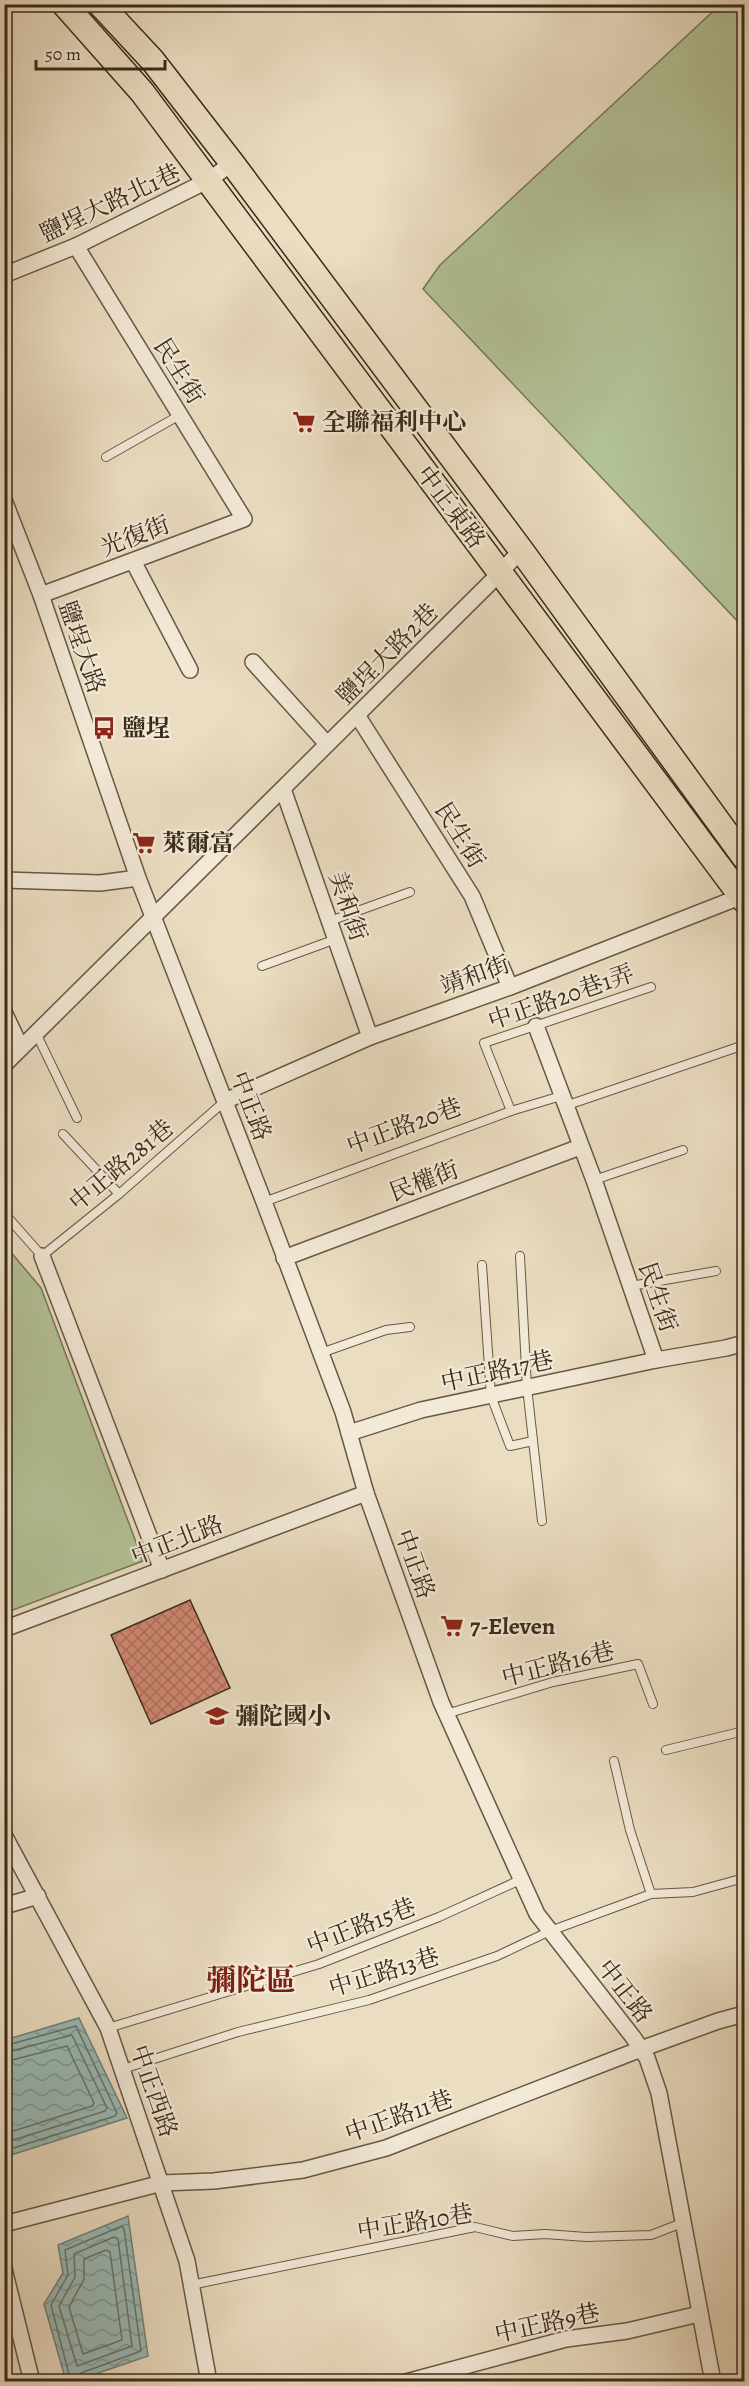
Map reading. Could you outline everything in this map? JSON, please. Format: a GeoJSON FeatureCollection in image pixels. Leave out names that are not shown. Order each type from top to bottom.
{"type":"FeatureCollection","features":[{"type":"Feature","properties":{"kind":"main road","name":"中正東路"},"geometry":{"type":"LineString","coordinates":[[64,4],[142,93],[743,898]]}},
{"type":"Feature","properties":{"kind":"main road","name":"中正東路"},"geometry":{"type":"LineString","coordinates":[[100,4],[153,62],[232,163],[520,550],[744,857]]}},
{"type":"Feature","properties":{"kind":"street","name":"鹽埕大路北1巷"},"geometry":{"type":"LineString","coordinates":[[4,275],[76,246],[208,180],[232,163]]}},
{"type":"Feature","properties":{"kind":"street","name":"民生街"},"geometry":{"type":"LineString","coordinates":[[76,246],[244,519]]}},
{"type":"Feature","properties":{"kind":"street","name":"鹽埕大路"},"geometry":{"type":"LineString","coordinates":[[4,500],[41,596],[138,878]]}},
{"type":"Feature","properties":{"kind":"street","name":"光復街"},"geometry":{"type":"LineString","coordinates":[[41,596],[244,519]]}},
{"type":"Feature","properties":{"kind":"street","name":"鹽埕大路2巷"},"geometry":{"type":"LineString","coordinates":[[4,1065],[153,915],[284,789],[500,573],[520,550]]}},
{"type":"Feature","properties":{"kind":"street"},"geometry":{"type":"LineString","coordinates":[[132,561],[190,670]]}},
{"type":"Feature","properties":{"kind":"street"},"geometry":{"type":"LineString","coordinates":[[253,662],[327,744]]}},
{"type":"Feature","properties":{"kind":"street","name":"民生街"},"geometry":{"type":"LineString","coordinates":[[357,715],[472,896],[510,987]]}},
{"type":"Feature","properties":{"kind":"street","name":"美和街"},"geometry":{"type":"LineString","coordinates":[[284,789],[370,1037]]}},
{"type":"Feature","properties":{"kind":"street"},"geometry":{"type":"LineString","coordinates":[[4,880],[99,883],[138,878]]}},
{"type":"Feature","properties":{"kind":"street","name":"中正路"},"geometry":{"type":"LineString","coordinates":[[138,878],[321,1353],[349,1433],[366,1493],[446,1714],[537,1914],[647,2058],[659,2093],[713,2382]]}},
{"type":"Feature","properties":{"kind":"street","name":"靖和街"},"geometry":{"type":"LineString","coordinates":[[225,1101],[370,1037],[510,987],[743,898]]}},
{"type":"Feature","properties":{"kind":"street"},"geometry":{"type":"LineString","coordinates":[[4,1012],[21,1048]]}},
{"type":"Feature","properties":{"kind":"street"},"geometry":{"type":"LineString","coordinates":[[536,1026],[580,1147]]}},
{"type":"Feature","properties":{"kind":"street","name":"民生街"},"geometry":{"type":"LineString","coordinates":[[580,1147],[594,1180],[656,1359]]}},
{"type":"Feature","properties":{"kind":"street","name":"民權街"},"geometry":{"type":"LineString","coordinates":[[284,1258],[580,1147]]}},
{"type":"Feature","properties":{"kind":"street"},"geometry":{"type":"LineString","coordinates":[[42,1256],[162,1570]]}},
{"type":"Feature","properties":{"kind":"street","name":"中正路17巷"},"geometry":{"type":"LineString","coordinates":[[349,1433],[421,1410],[656,1359],[744,1343]]}},
{"type":"Feature","properties":{"kind":"street","name":"中正北路"},"geometry":{"type":"LineString","coordinates":[[4,1629],[366,1493]]}},
{"type":"Feature","properties":{"kind":"street","name":"中正西路"},"geometry":{"type":"LineString","coordinates":[[4,1835],[108,2028],[187,2261],[209,2382]]}},
{"type":"Feature","properties":{"kind":"street"},"geometry":{"type":"LineString","coordinates":[[4,1906],[38,1896]]}},
{"type":"Feature","properties":{"kind":"street","name":"中正路11巷"},"geometry":{"type":"LineString","coordinates":[[4,2224],[162,2183],[214,2181],[303,2170],[386,2148],[718,2020],[744,2014]]}},
{"type":"Feature","properties":{"kind":"street"},"geometry":{"type":"LineString","coordinates":[[4,2269],[32,2382]]}},
{"type":"Feature","properties":{"kind":"street","name":"中正路9巷"},"geometry":{"type":"LineString","coordinates":[[406,2382],[566,2339],[627,2331],[699,2314]]}},
{"type":"Feature","properties":{"kind":"lane"},"geometry":{"type":"LineString","coordinates":[[106,457],[180,415]]}},
{"type":"Feature","properties":{"kind":"lane"},"geometry":{"type":"LineString","coordinates":[[330,921],[410,892]]}},
{"type":"Feature","properties":{"kind":"lane"},"geometry":{"type":"LineString","coordinates":[[262,966],[336,939]]}},
{"type":"Feature","properties":{"kind":"lane","name":"中正路20巷1弄"},"geometry":{"type":"LineString","coordinates":[[511,1111],[484,1043],[651,987]]}},
{"type":"Feature","properties":{"kind":"lane"},"geometry":{"type":"LineString","coordinates":[[36,1033],[77,1118]]}},
{"type":"Feature","properties":{"kind":"lane","name":"中正路20巷"},"geometry":{"type":"LineString","coordinates":[[264,1202],[511,1111],[563,1101],[744,1045]]}},
{"type":"Feature","properties":{"kind":"lane","name":"中正路281巷"},"geometry":{"type":"LineString","coordinates":[[42,1256],[119,1194],[225,1101]]}},
{"type":"Feature","properties":{"kind":"lane"},"geometry":{"type":"LineString","coordinates":[[63,1134],[119,1194]]}},
{"type":"Feature","properties":{"kind":"lane"},"geometry":{"type":"LineString","coordinates":[[594,1180],[683,1150]]}},
{"type":"Feature","properties":{"kind":"lane"},"geometry":{"type":"LineString","coordinates":[[4,1213],[42,1256]]}},
{"type":"Feature","properties":{"kind":"lane"},"geometry":{"type":"LineString","coordinates":[[520,1256],[527,1387],[542,1521]]}},
{"type":"Feature","properties":{"kind":"lane"},"geometry":{"type":"LineString","coordinates":[[482,1265],[491,1396],[510,1446],[533,1441]]}},
{"type":"Feature","properties":{"kind":"lane"},"geometry":{"type":"LineString","coordinates":[[631,1286],[716,1271]]}},
{"type":"Feature","properties":{"kind":"lane"},"geometry":{"type":"LineString","coordinates":[[321,1353],[386,1330],[410,1327]]}},
{"type":"Feature","properties":{"kind":"lane","name":"中正路16巷"},"geometry":{"type":"LineString","coordinates":[[446,1714],[553,1682],[638,1664],[653,1704]]}},
{"type":"Feature","properties":{"kind":"lane"},"geometry":{"type":"LineString","coordinates":[[666,1750],[744,1731]]}},
{"type":"Feature","properties":{"kind":"lane"},"geometry":{"type":"LineString","coordinates":[[614,1761],[630,1830],[651,1894]]}},
{"type":"Feature","properties":{"kind":"lane","name":"中正路13巷"},"geometry":{"type":"LineString","coordinates":[[123,2069],[238,2032],[369,2000],[497,1956],[550,1931],[651,1894],[693,1892],[744,1878]]}},
{"type":"Feature","properties":{"kind":"lane","name":"中正路15巷"},"geometry":{"type":"LineString","coordinates":[[108,2028],[319,1964],[439,1917],[520,1880]]}},
{"type":"Feature","properties":{"kind":"lane","name":"中正路10巷"},"geometry":{"type":"LineString","coordinates":[[191,2285],[475,2227],[513,2236],[545,2234],[586,2237],[651,2235],[682,2223]]}},
{"type":"Feature","properties":{"kind":"green space"},"geometry":{"type":"Polygon","coordinates":[[[721,4],[744,5],[744,628],[423,289],[440,265],[721,4]]]}},
{"type":"Feature","properties":{"kind":"green space"},"geometry":{"type":"Polygon","coordinates":[[[4,1244],[41,1288],[143,1561],[5,1613],[4,1244]]]}},
{"type":"Feature","properties":{"kind":"water"},"geometry":{"type":"Polygon","coordinates":[[[79,2018],[127,2118],[5,2157],[5,2040],[79,2018]]]}},
{"type":"Feature","properties":{"kind":"water"},"geometry":{"type":"Polygon","coordinates":[[[128,2216],[148,2356],[75,2381],[66,2381],[44,2304],[63,2273],[58,2245],[128,2216]]]}},
{"type":"Feature","properties":{"kind":"building"},"geometry":{"type":"Polygon","coordinates":[[[190,1600],[230,1688],[151,1724],[111,1635],[190,1600]]]}},
{"type":"Feature","properties":{"kind":"place","name":"全聯福利中心"},"geometry":{"type":"Point","coordinates":[304,422]}},
{"type":"Feature","properties":{"kind":"place","name":"鹽埕"},"geometry":{"type":"Point","coordinates":[104,728]}},
{"type":"Feature","properties":{"kind":"place","name":"萊爾富"},"geometry":{"type":"Point","coordinates":[144,843]}},
{"type":"Feature","properties":{"kind":"place","name":"7-Eleven"},"geometry":{"type":"Point","coordinates":[452,1626]}},
{"type":"Feature","properties":{"kind":"place","name":"彌陀國小"},"geometry":{"type":"Point","coordinates":[217,1716]}},
{"type":"Feature","properties":{"kind":"district","name":"彌陀區"},"geometry":{"type":"Point","coordinates":[251,1980]}}]}
